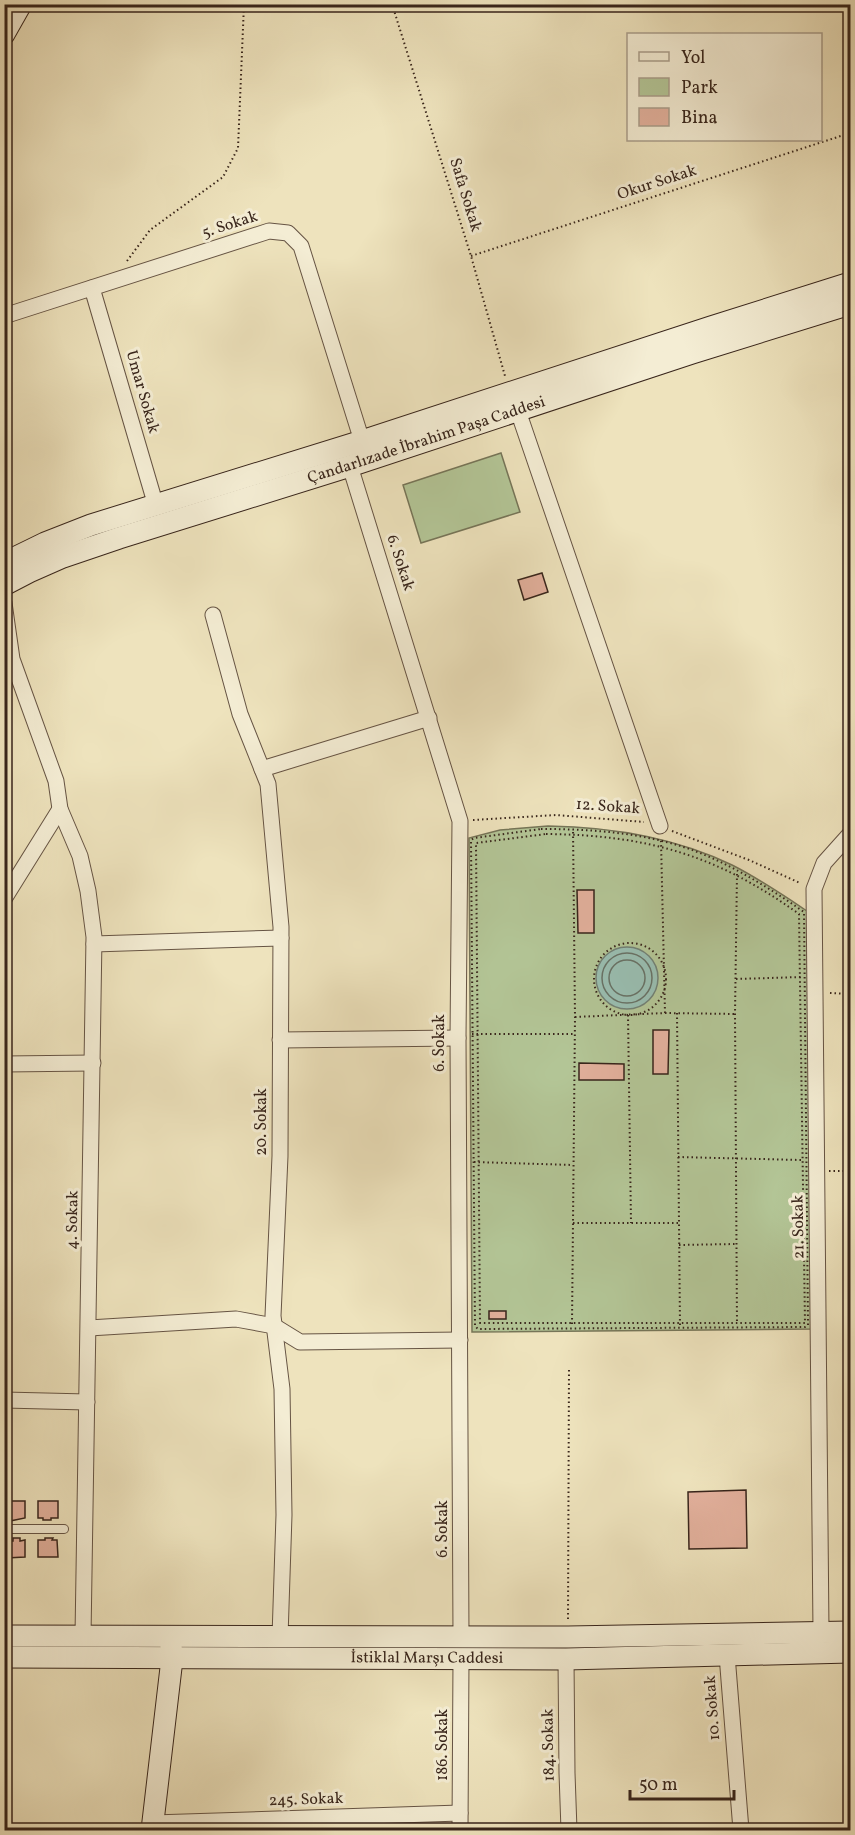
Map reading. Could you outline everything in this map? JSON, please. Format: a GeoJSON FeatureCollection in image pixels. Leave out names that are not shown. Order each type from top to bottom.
{"type":"FeatureCollection","features":[{"type":"Feature","properties":{"kind":"street"},"geometry":{"type":"LineString","coordinates":[[4,34],[21,4]]}},
{"type":"Feature","properties":{"kind":"street","name":"5. Sokak"},"geometry":{"type":"LineString","coordinates":[[4,315],[269,231],[288,233],[301,246],[362,441]]}},
{"type":"Feature","properties":{"kind":"street","name":"Çandarlızade İbrahim Paşa Caddesi"},"geometry":{"type":"LineString","coordinates":[[4,585],[63,557],[350,466],[711,327],[850,283]]}},
{"type":"Feature","properties":{"kind":"street","name":"Umar Sokak"},"geometry":{"type":"LineString","coordinates":[[92,288],[156,506]]}},
{"type":"Feature","properties":{"kind":"street","name":"Çandarlızade İbrahim Paşa Caddesi"},"geometry":{"type":"LineString","coordinates":[[4,563],[72,532],[362,441],[692,353],[850,304]]}},
{"type":"Feature","properties":{"kind":"street"},"geometry":{"type":"LineString","coordinates":[[514,402],[661,834]]}},
{"type":"Feature","properties":{"kind":"street","name":"6. Sokak"},"geometry":{"type":"LineString","coordinates":[[350,466],[460,821],[465,1036],[460,1340],[461,1636]]}},
{"type":"Feature","properties":{"kind":"street","name":"4. Sokak"},"geometry":{"type":"LineString","coordinates":[[4,603],[12,659],[56,781],[60,809],[80,856],[88,891],[94,944],[83,1636]]}},
{"type":"Feature","properties":{"kind":"street","name":"20. Sokak"},"geometry":{"type":"LineString","coordinates":[[213,615],[240,714],[268,784],[281,938],[280,1156],[273,1316],[282,1389],[284,1515],[280,1637]]}},
{"type":"Feature","properties":{"kind":"street"},"geometry":{"type":"LineString","coordinates":[[262,769],[429,718]]}},
{"type":"Feature","properties":{"kind":"street"},"geometry":{"type":"LineString","coordinates":[[4,899],[60,809]]}},
{"type":"Feature","properties":{"kind":"street","name":"21. Sokak"},"geometry":{"type":"LineString","coordinates":[[822,1643],[809,1163],[815,993],[814,889],[824,863],[850,834]]}},
{"type":"Feature","properties":{"kind":"street"},"geometry":{"type":"LineString","coordinates":[[94,944],[281,938]]}},
{"type":"Feature","properties":{"kind":"street"},"geometry":{"type":"LineString","coordinates":[[280,1040],[465,1036]]}},
{"type":"Feature","properties":{"kind":"street"},"geometry":{"type":"LineString","coordinates":[[4,1064],[93,1063]]}},
{"type":"Feature","properties":{"kind":"street"},"geometry":{"type":"LineString","coordinates":[[89,1328],[236,1319],[274,1326],[300,1342],[460,1340]]}},
{"type":"Feature","properties":{"kind":"street"},"geometry":{"type":"LineString","coordinates":[[4,1400],[87,1402]]}},
{"type":"Feature","properties":{"kind":"street","name":"İstiklal Marşı Caddesi"},"geometry":{"type":"LineString","coordinates":[[4,1657],[566,1659],[727,1655],[822,1643],[850,1632]]}},
{"type":"Feature","properties":{"kind":"street","name":"İstiklal Marşı Caddesi"},"geometry":{"type":"LineString","coordinates":[[4,1636],[568,1637],[822,1643],[850,1652]]}},
{"type":"Feature","properties":{"kind":"street"},"geometry":{"type":"LineString","coordinates":[[153,1827],[172,1659],[171,1636]]}},
{"type":"Feature","properties":{"kind":"street","name":"10. Sokak"},"geometry":{"type":"LineString","coordinates":[[727,1655],[741,1830]]}},
{"type":"Feature","properties":{"kind":"street","name":"186. Sokak"},"geometry":{"type":"LineString","coordinates":[[460,1830],[461,1659]]}},
{"type":"Feature","properties":{"kind":"street","name":"184. Sokak"},"geometry":{"type":"LineString","coordinates":[[566,1659],[569,1830]]}},
{"type":"Feature","properties":{"kind":"street","name":"245. Sokak"},"geometry":{"type":"LineString","coordinates":[[153,1827],[460,1813]]}},
{"type":"Feature","properties":{"kind":"lane"},"geometry":{"type":"LineString","coordinates":[[4,1529],[64,1529]]}},
{"type":"Feature","properties":{"kind":"path"},"geometry":{"type":"LineString","coordinates":[[114,281],[150,230],[223,177],[238,148],[244,4]]}},
{"type":"Feature","properties":{"kind":"path","name":"Safa Sokak"},"geometry":{"type":"LineString","coordinates":[[392,4],[514,402]]}},
{"type":"Feature","properties":{"kind":"path","name":"Okur Sokak"},"geometry":{"type":"LineString","coordinates":[[471,256],[850,133]]}},
{"type":"Feature","properties":{"kind":"path","name":"12. Sokak"},"geometry":{"type":"LineString","coordinates":[[460,821],[556,815],[649,822],[661,834],[749,860],[814,889]]}},
{"type":"Feature","properties":{"kind":"path"},"geometry":{"type":"LineString","coordinates":[[802,977],[804,912],[737,870],[661,834],[541,829],[471,840],[465,1036],[474,1162],[475,1326],[478,1329],[805,1327],[808,1325],[809,1163],[799,914],[737,875],[699,858],[661,846],[626,839],[573,834],[519,837],[476,843],[480,1323],[805,1323],[809,1163]]}},
{"type":"Feature","properties":{"kind":"path"},"geometry":{"type":"LineString","coordinates":[[572,1328],[575,1034],[573,829]]}},
{"type":"Feature","properties":{"kind":"path"},"geometry":{"type":"LineString","coordinates":[[661,834],[665,1013]]}},
{"type":"Feature","properties":{"kind":"path"},"geometry":{"type":"LineString","coordinates":[[737,870],[735,1014],[737,1327]]}},
{"type":"Feature","properties":{"kind":"path"},"geometry":{"type":"LineString","coordinates":[[629,944],[646,948],[660,960],[665,976],[663,994],[658,1001],[645,1012],[628,1015],[620,1014],[605,1005],[596,991],[594,982],[597,966],[606,952],[629,944]]}},
{"type":"Feature","properties":{"kind":"path"},"geometry":{"type":"LineString","coordinates":[[736,979],[802,977]]}},
{"type":"Feature","properties":{"kind":"path"},"geometry":{"type":"LineString","coordinates":[[815,993],[850,994]]}},
{"type":"Feature","properties":{"kind":"path"},"geometry":{"type":"LineString","coordinates":[[575,1017],[665,1013],[735,1014]]}},
{"type":"Feature","properties":{"kind":"path"},"geometry":{"type":"LineString","coordinates":[[677,1013],[680,1328]]}},
{"type":"Feature","properties":{"kind":"path"},"geometry":{"type":"LineString","coordinates":[[628,1015],[631,1223]]}},
{"type":"Feature","properties":{"kind":"path"},"geometry":{"type":"LineString","coordinates":[[465,1036],[575,1034]]}},
{"type":"Feature","properties":{"kind":"path"},"geometry":{"type":"LineString","coordinates":[[678,1157],[809,1163],[850,1171]]}},
{"type":"Feature","properties":{"kind":"path"},"geometry":{"type":"LineString","coordinates":[[474,1162],[573,1166]]}},
{"type":"Feature","properties":{"kind":"path"},"geometry":{"type":"LineString","coordinates":[[573,1223],[679,1223]]}},
{"type":"Feature","properties":{"kind":"path"},"geometry":{"type":"LineString","coordinates":[[679,1245],[737,1244]]}},
{"type":"Feature","properties":{"kind":"path"},"geometry":{"type":"LineString","coordinates":[[568,1637],[569,1368]]}},
{"type":"Feature","properties":{"kind":"green space"},"geometry":{"type":"Polygon","coordinates":[[[501,453],[520,512],[421,543],[403,485],[501,453]]]}},
{"type":"Feature","properties":{"kind":"green space"},"geometry":{"type":"Polygon","coordinates":[[[548,826],[619,831],[688,847],[742,870],[807,911],[812,1329],[472,1332],[469,838],[500,830],[548,826]]]}},
{"type":"Feature","properties":{"kind":"water"},"geometry":{"type":"Polygon","coordinates":[[[621,947],[633,947],[649,956],[656,966],[658,978],[656,990],[649,1000],[633,1009],[621,1009],[610,1004],[601,995],[596,984],[596,972],[601,961],[610,952],[621,947]]]}},
{"type":"Feature","properties":{"kind":"building"},"geometry":{"type":"Polygon","coordinates":[[[542,573],[548,592],[524,600],[518,580],[542,573]]]}},
{"type":"Feature","properties":{"kind":"building"},"geometry":{"type":"Polygon","coordinates":[[[577,890],[594,890],[594,933],[578,933],[577,890]]]}},
{"type":"Feature","properties":{"kind":"building"},"geometry":{"type":"Polygon","coordinates":[[[653,1030],[669,1030],[668,1074],[653,1074],[653,1030]]]}},
{"type":"Feature","properties":{"kind":"building"},"geometry":{"type":"Polygon","coordinates":[[[579,1063],[624,1064],[624,1080],[579,1080],[579,1063]]]}},
{"type":"Feature","properties":{"kind":"building"},"geometry":{"type":"Polygon","coordinates":[[[489,1311],[506,1311],[506,1319],[489,1319],[489,1311]]]}},
{"type":"Feature","properties":{"kind":"building"},"geometry":{"type":"Polygon","coordinates":[[[746,1490],[747,1548],[689,1549],[688,1492],[746,1490]]]}},
{"type":"Feature","properties":{"kind":"building"},"geometry":{"type":"Polygon","coordinates":[[[5,1501],[25,1501],[25,1518],[10,1521],[10,1518],[5,1518],[5,1501]]]}},
{"type":"Feature","properties":{"kind":"building"},"geometry":{"type":"Polygon","coordinates":[[[38,1501],[58,1501],[58,1518],[43,1520],[43,1518],[38,1518],[38,1501]]]}},
{"type":"Feature","properties":{"kind":"building"},"geometry":{"type":"Polygon","coordinates":[[[13,1538],[20,1538],[20,1541],[25,1540],[25,1557],[6,1558],[5,1541],[13,1541],[13,1538]]]}},
{"type":"Feature","properties":{"kind":"building"},"geometry":{"type":"Polygon","coordinates":[[[45,1538],[57,1540],[58,1557],[38,1557],[38,1540],[45,1540],[45,1538]]]}}]}
